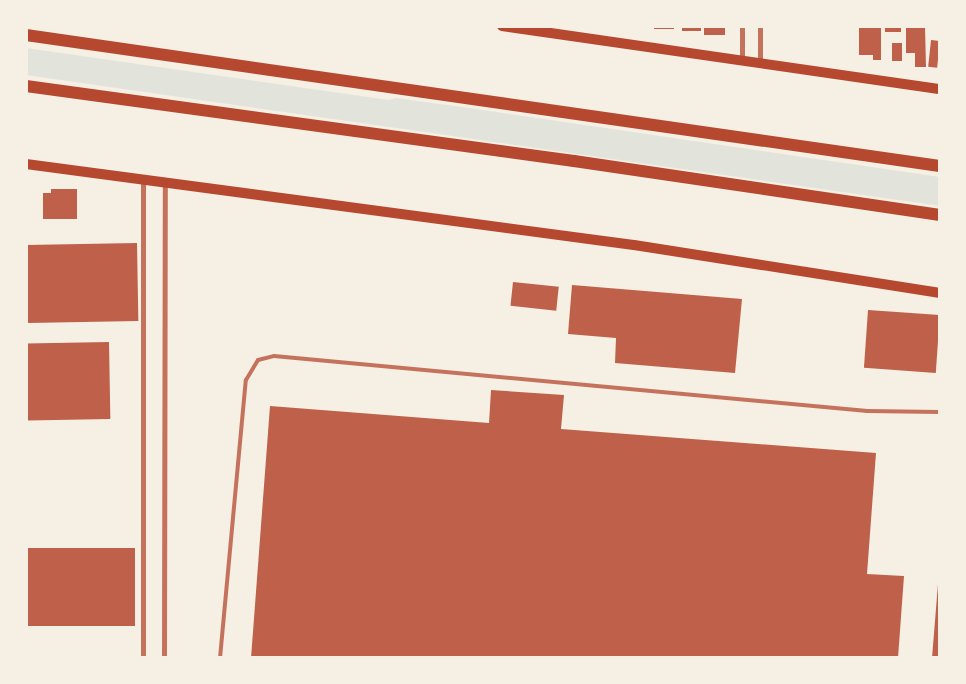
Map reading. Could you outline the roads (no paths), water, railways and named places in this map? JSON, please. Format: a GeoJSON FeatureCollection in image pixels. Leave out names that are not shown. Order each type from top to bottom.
{"type":"FeatureCollection","features":[{"type":"Feature","properties":{"kind":"highway"},"geometry":{"type":"LineString","coordinates":[[26,35],[940,166]]}},
{"type":"Feature","properties":{"kind":"highway"},"geometry":{"type":"LineString","coordinates":[[26,86],[574,161],[940,215]]}},
{"type":"Feature","properties":{"kind":"main road"},"geometry":{"type":"LineString","coordinates":[[502,26],[940,89]]}},
{"type":"Feature","properties":{"kind":"main road"},"geometry":{"type":"LineString","coordinates":[[26,164],[165,184],[378,209],[634,245],[940,293]]}},
{"type":"Feature","properties":{"kind":"street"},"geometry":{"type":"LineString","coordinates":[[742,26],[742,61]]}},
{"type":"Feature","properties":{"kind":"street"},"geometry":{"type":"LineString","coordinates":[[760,26],[760,64]]}},
{"type":"Feature","properties":{"kind":"street"},"geometry":{"type":"LineString","coordinates":[[142,658],[143,180]]}},
{"type":"Feature","properties":{"kind":"street"},"geometry":{"type":"LineString","coordinates":[[164,658],[165,184]]}},
{"type":"Feature","properties":{"kind":"lane"},"geometry":{"type":"LineString","coordinates":[[220,658],[246,380],[258,360],[274,356],[867,411],[940,412]]}}]}
